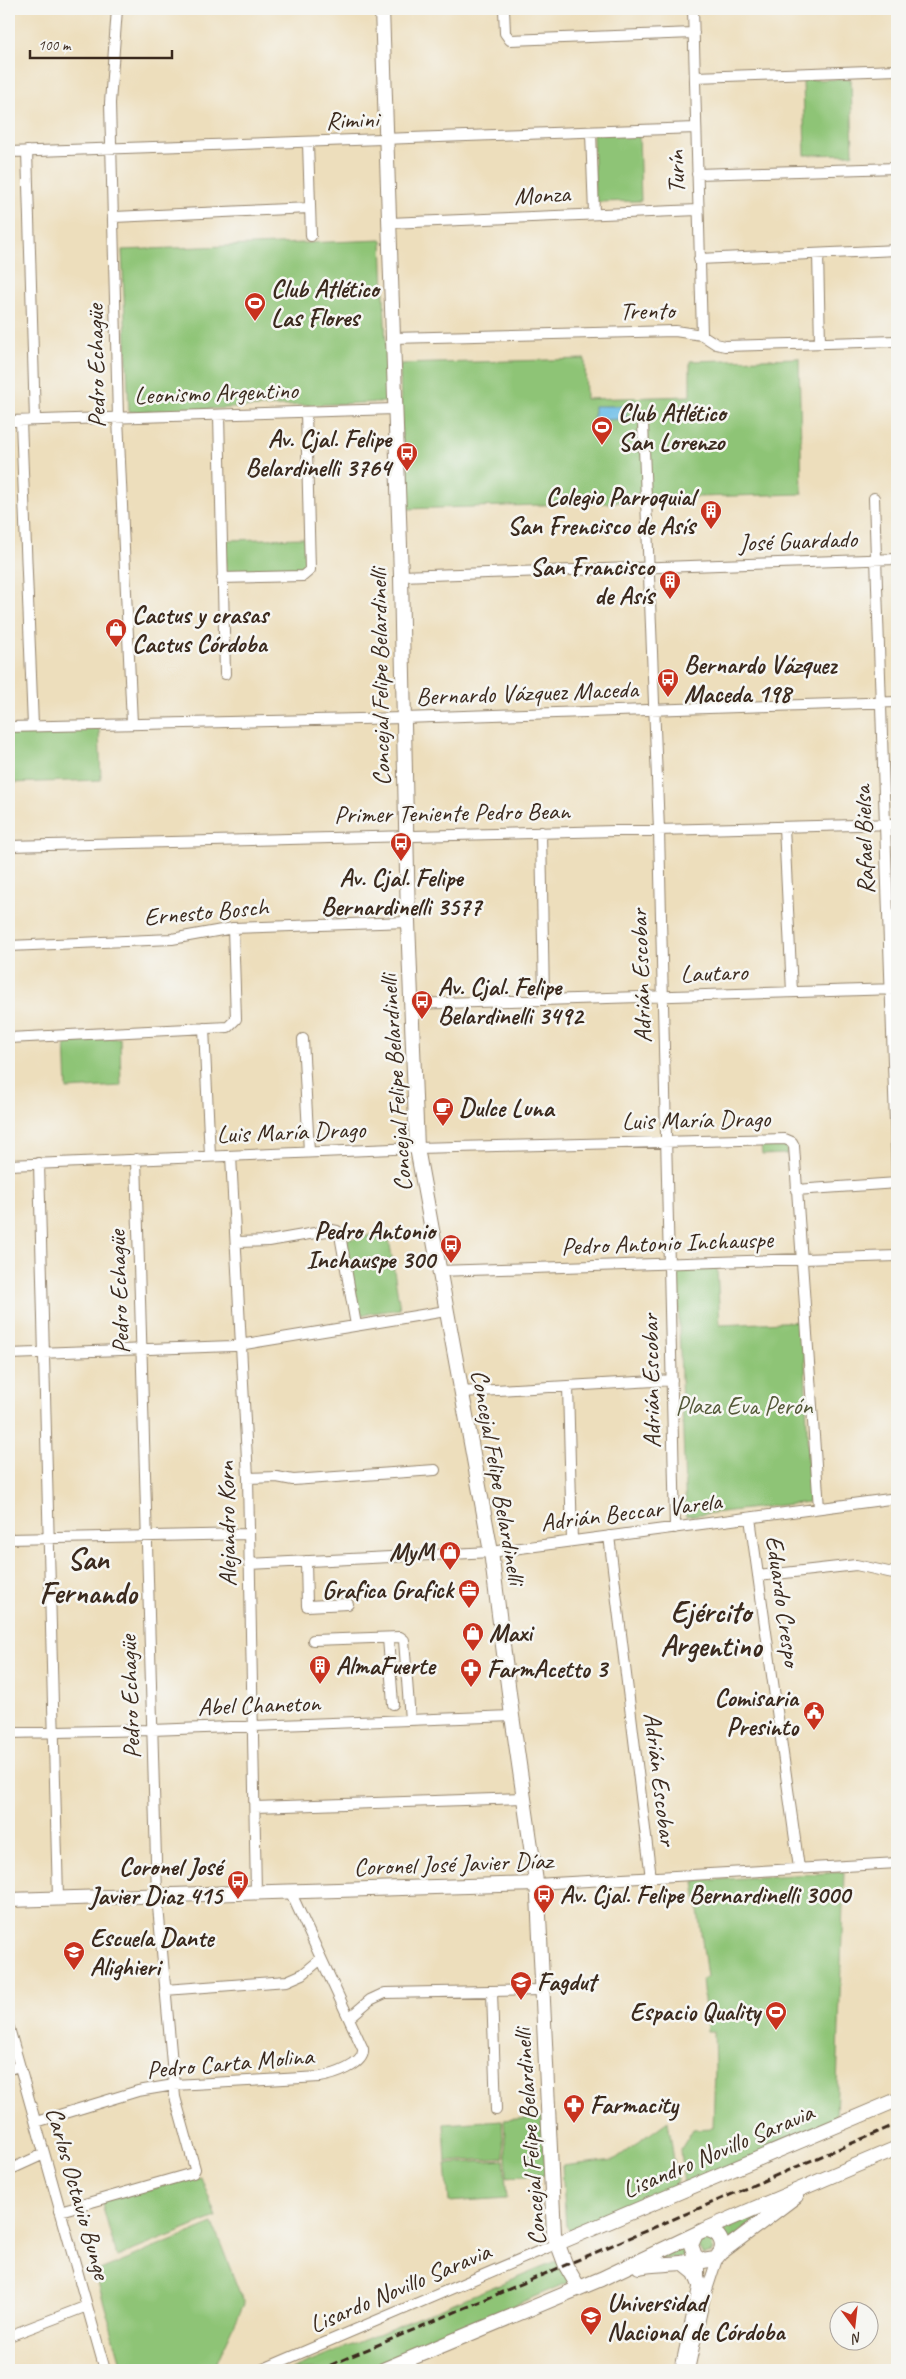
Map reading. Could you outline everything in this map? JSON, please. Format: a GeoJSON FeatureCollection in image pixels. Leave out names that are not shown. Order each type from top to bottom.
{"type":"FeatureCollection","features":[{"type":"Feature","properties":{"kind":"main road","name":"Concejal Felipe Belardinelli"},"geometry":{"type":"LineString","coordinates":[[382,9],[400,576],[408,922],[417,1148],[438,1271],[491,1552],[536,1884],[556,2244],[578,2288]]}},
{"type":"Feature","properties":{"kind":"main road","name":"Coronel José Javier Díaz"},"geometry":{"type":"LineString","coordinates":[[9,1900],[536,1884]]}},
{"type":"Feature","properties":{"kind":"main road","name":"Lisandro Novillo Saravia"},"geometry":{"type":"LineString","coordinates":[[556,2244],[897,2100]]}},
{"type":"Feature","properties":{"kind":"main road"},"geometry":{"type":"LineString","coordinates":[[601,2280],[700,2232],[897,2148]]}},
{"type":"Feature","properties":{"kind":"main road"},"geometry":{"type":"LineString","coordinates":[[383,2370],[601,2280],[646,2265],[711,2260],[816,2181]]}},
{"type":"Feature","properties":{"kind":"main road"},"geometry":{"type":"LineString","coordinates":[[699,2283],[695,2273],[691,2249],[692,2241],[700,2232],[710,2230],[718,2235],[722,2245],[719,2255]]}},
{"type":"Feature","properties":{"kind":"street","name":"Pedro Echagüe"},"geometry":{"type":"LineString","coordinates":[[117,9],[110,103],[118,418],[132,723]]}},
{"type":"Feature","properties":{"kind":"street"},"geometry":{"type":"LineString","coordinates":[[504,9],[504,33],[510,40],[694,34]]}},
{"type":"Feature","properties":{"kind":"street","name":"Turín"},"geometry":{"type":"LineString","coordinates":[[693,9],[702,334]]}},
{"type":"Feature","properties":{"kind":"street"},"geometry":{"type":"LineString","coordinates":[[695,77],[897,70]]}},
{"type":"Feature","properties":{"kind":"street","name":"Rimini"},"geometry":{"type":"LineString","coordinates":[[9,152],[696,128]]}},
{"type":"Feature","properties":{"kind":"street"},"geometry":{"type":"LineString","coordinates":[[591,133],[594,214]]}},
{"type":"Feature","properties":{"kind":"street"},"geometry":{"type":"LineString","coordinates":[[308,143],[311,236]]}},
{"type":"Feature","properties":{"kind":"street"},"geometry":{"type":"LineString","coordinates":[[27,151],[35,420]]}},
{"type":"Feature","properties":{"kind":"street"},"geometry":{"type":"LineString","coordinates":[[697,174],[897,168]]}},
{"type":"Feature","properties":{"kind":"street"},"geometry":{"type":"LineString","coordinates":[[114,216],[310,208]]}},
{"type":"Feature","properties":{"kind":"street","name":"Monza"},"geometry":{"type":"LineString","coordinates":[[389,223],[698,210]]}},
{"type":"Feature","properties":{"kind":"street"},"geometry":{"type":"LineString","coordinates":[[699,259],[897,250]]}},
{"type":"Feature","properties":{"kind":"street"},"geometry":{"type":"LineString","coordinates":[[818,254],[820,343]]}},
{"type":"Feature","properties":{"kind":"street","name":"Trento"},"geometry":{"type":"LineString","coordinates":[[393,338],[675,330],[702,334],[716,344],[725,346],[897,342]]}},
{"type":"Feature","properties":{"kind":"street","name":"Leonismo Argentino"},"geometry":{"type":"LineString","coordinates":[[9,421],[395,409]]}},
{"type":"Feature","properties":{"kind":"street"},"geometry":{"type":"LineString","coordinates":[[222,578],[308,574],[310,570],[306,412]]}},
{"type":"Feature","properties":{"kind":"street"},"geometry":{"type":"LineString","coordinates":[[219,415],[225,674]]}},
{"type":"Feature","properties":{"kind":"street"},"geometry":{"type":"LineString","coordinates":[[21,421],[33,726]]}},
{"type":"Feature","properties":{"kind":"street","name":"Adrián Escobar"},"geometry":{"type":"LineString","coordinates":[[644,423],[659,830],[675,1528]]}},
{"type":"Feature","properties":{"kind":"street","name":"Rafael Bielsa"},"geometry":{"type":"LineString","coordinates":[[874,498],[885,824],[894,989],[897,1182]]}},
{"type":"Feature","properties":{"kind":"street","name":"José Guardado"},"geometry":{"type":"LineString","coordinates":[[400,576],[897,559]]}},
{"type":"Feature","properties":{"kind":"street","name":"Bernardo Vázquez Maceda"},"geometry":{"type":"LineString","coordinates":[[9,727],[404,718],[897,702]]}},
{"type":"Feature","properties":{"kind":"street","name":"Primer Teniente Pedro Bean"},"geometry":{"type":"LineString","coordinates":[[9,846],[897,824]]}},
{"type":"Feature","properties":{"kind":"street"},"geometry":{"type":"LineString","coordinates":[[784,827],[792,992]]}},
{"type":"Feature","properties":{"kind":"street"},"geometry":{"type":"LineString","coordinates":[[541,832],[544,1000]]}},
{"type":"Feature","properties":{"kind":"street","name":"Ernesto Bosch"},"geometry":{"type":"LineString","coordinates":[[9,946],[172,939],[233,928],[408,922]]}},
{"type":"Feature","properties":{"kind":"street"},"geometry":{"type":"LineString","coordinates":[[9,1038],[228,1027],[236,1019],[233,928]]}},
{"type":"Feature","properties":{"kind":"street","name":"Lautaro"},"geometry":{"type":"LineString","coordinates":[[412,1004],[894,989]]}},
{"type":"Feature","properties":{"kind":"street"},"geometry":{"type":"LineString","coordinates":[[204,1028],[210,1156]]}},
{"type":"Feature","properties":{"kind":"street"},"geometry":{"type":"LineString","coordinates":[[303,1039],[309,1152]]}},
{"type":"Feature","properties":{"kind":"street","name":"Luis María Drago"},"geometry":{"type":"LineString","coordinates":[[9,1165],[417,1148],[785,1139],[792,1142],[794,1146],[796,1190]]}},
{"type":"Feature","properties":{"kind":"street","name":"Alejandro Korn"},"geometry":{"type":"LineString","coordinates":[[232,1156],[248,1478],[256,1892]]}},
{"type":"Feature","properties":{"kind":"street","name":"Pedro Echagüe"},"geometry":{"type":"LineString","coordinates":[[60,2211],[193,2173],[195,2169],[174,2085],[157,1896],[136,1160]]}},
{"type":"Feature","properties":{"kind":"street"},"geometry":{"type":"LineString","coordinates":[[39,1164],[58,1898]]}},
{"type":"Feature","properties":{"kind":"street"},"geometry":{"type":"LineString","coordinates":[[819,1508],[796,1190],[897,1182]]}},
{"type":"Feature","properties":{"kind":"street"},"geometry":{"type":"LineString","coordinates":[[237,1242],[268,1241],[332,1230],[337,1231],[340,1235],[356,1326]]}},
{"type":"Feature","properties":{"kind":"street","name":"Pedro Antonio Inchauspe"},"geometry":{"type":"LineString","coordinates":[[438,1271],[670,1265],[897,1256]]}},
{"type":"Feature","properties":{"kind":"street"},"geometry":{"type":"LineString","coordinates":[[9,1354],[242,1345],[446,1311]]}},
{"type":"Feature","properties":{"kind":"street"},"geometry":{"type":"LineString","coordinates":[[461,1392],[672,1380]]}},
{"type":"Feature","properties":{"kind":"street"},"geometry":{"type":"LineString","coordinates":[[568,1386],[572,1541]]}},
{"type":"Feature","properties":{"kind":"street"},"geometry":{"type":"LineString","coordinates":[[248,1478],[277,1477],[294,1480],[435,1470]]}},
{"type":"Feature","properties":{"kind":"street","name":"Adrián Beccar Varela"},"geometry":{"type":"LineString","coordinates":[[249,1564],[491,1552],[897,1498]]}},
{"type":"Feature","properties":{"kind":"street","name":"Eduardo Crespo"},"geometry":{"type":"LineString","coordinates":[[750,1518],[799,1868]]}},
{"type":"Feature","properties":{"kind":"street"},"geometry":{"type":"LineString","coordinates":[[9,1539],[249,1534]]}},
{"type":"Feature","properties":{"kind":"street","name":"Adrián Escobar"},"geometry":{"type":"LineString","coordinates":[[609,1536],[651,1878]]}},
{"type":"Feature","properties":{"kind":"street"},"geometry":{"type":"LineString","coordinates":[[306,1561],[307,1606],[348,1604]]}},
{"type":"Feature","properties":{"kind":"street"},"geometry":{"type":"LineString","coordinates":[[758,1576],[856,1565],[893,1573]]}},
{"type":"Feature","properties":{"kind":"street"},"geometry":{"type":"LineString","coordinates":[[388,1638],[393,1704]]}},
{"type":"Feature","properties":{"kind":"street"},"geometry":{"type":"LineString","coordinates":[[313,1640],[388,1638],[404,1640],[410,1720]]}},
{"type":"Feature","properties":{"kind":"street","name":"Abel Chaneton"},"geometry":{"type":"LineString","coordinates":[[9,1733],[152,1730],[512,1716]]}},
{"type":"Feature","properties":{"kind":"street"},"geometry":{"type":"LineString","coordinates":[[254,1806],[523,1798]]}},
{"type":"Feature","properties":{"kind":"street","name":"Coronel José Javier Díaz"},"geometry":{"type":"LineString","coordinates":[[536,1884],[897,1862]]}},
{"type":"Feature","properties":{"kind":"street"},"geometry":{"type":"LineString","coordinates":[[290,1891],[349,2018],[370,2000],[385,1993],[542,1990]]}},
{"type":"Feature","properties":{"kind":"street"},"geometry":{"type":"LineString","coordinates":[[165,1990],[287,1981],[303,1974],[320,1959]]}},
{"type":"Feature","properties":{"kind":"street"},"geometry":{"type":"LineString","coordinates":[[492,1992],[496,2110]]}},
{"type":"Feature","properties":{"kind":"street","name":"Pedro Carta Molina"},"geometry":{"type":"LineString","coordinates":[[36,2122],[138,2091],[174,2085],[328,2076],[359,2060],[364,2053],[349,2018]]}},
{"type":"Feature","properties":{"kind":"street","name":"Carlos Octavio Bunge"},"geometry":{"type":"LineString","coordinates":[[9,2028],[105,2370]]}},
{"type":"Feature","properties":{"kind":"street"},"geometry":{"type":"LineString","coordinates":[[9,2069],[19,2066]]}},
{"type":"Feature","properties":{"kind":"street"},"geometry":{"type":"LineString","coordinates":[[9,2170],[44,2154]]}},
{"type":"Feature","properties":{"kind":"street","name":"Lisardo Novillo Saravia"},"geometry":{"type":"LineString","coordinates":[[261,2370],[556,2244]]}},
{"type":"Feature","properties":{"kind":"street"},"geometry":{"type":"LineString","coordinates":[[689,2370],[712,2269],[719,2255]]}},
{"type":"Feature","properties":{"kind":"street"},"geometry":{"type":"LineString","coordinates":[[680,2370],[699,2283]]}},
{"type":"Feature","properties":{"kind":"street"},"geometry":{"type":"LineString","coordinates":[[9,2336],[87,2306]]}},
{"type":"Feature","properties":{"kind":"green space"},"geometry":{"type":"Polygon","coordinates":[[[851,79],[853,154],[805,155],[803,80],[851,79]]]}},
{"type":"Feature","properties":{"kind":"green space"},"geometry":{"type":"Polygon","coordinates":[[[639,133],[641,201],[595,202],[593,134],[639,133]]]}},
{"type":"Feature","properties":{"kind":"green space","name":"Club Atlético Las Flores"},"geometry":{"type":"Polygon","coordinates":[[[382,240],[388,402],[129,412],[122,250],[382,240]]]}},
{"type":"Feature","properties":{"kind":"green space","name":"Club Atlético San Lorenzo"},"geometry":{"type":"Polygon","coordinates":[[[799,358],[802,494],[664,498],[609,503],[403,509],[400,364],[585,359],[586,399],[690,396],[690,361],[799,358]]]}},
{"type":"Feature","properties":{"kind":"green space"},"geometry":{"type":"Polygon","coordinates":[[[304,538],[305,564],[298,570],[230,573],[226,570],[225,540],[304,538]]]}},
{"type":"Feature","properties":{"kind":"green space"},"geometry":{"type":"Polygon","coordinates":[[[99,728],[101,780],[9,783],[9,731],[99,728]]]}},
{"type":"Feature","properties":{"kind":"green space"},"geometry":{"type":"Polygon","coordinates":[[[120,1038],[121,1086],[67,1089],[65,1041],[120,1038]]]}},
{"type":"Feature","properties":{"kind":"green space"},"geometry":{"type":"Polygon","coordinates":[[[761,1142],[786,1142],[787,1154],[762,1155],[761,1142]]]}},
{"type":"Feature","properties":{"kind":"green space"},"geometry":{"type":"Polygon","coordinates":[[[388,1232],[400,1309],[359,1315],[345,1240],[388,1232]]]}},
{"type":"Feature","properties":{"kind":"green space","name":"Plaza Eva Perón"},"geometry":{"type":"Polygon","coordinates":[[[717,1267],[720,1325],[804,1321],[809,1502],[686,1516],[677,1269],[717,1267]]]}},
{"type":"Feature","properties":{"kind":"green space","name":"Espacio Quality"},"geometry":{"type":"Polygon","coordinates":[[[844,1872],[836,2120],[684,2188],[681,2149],[693,2129],[713,2128],[715,2069],[714,2031],[707,2031],[702,1979],[707,1977],[694,1881],[844,1872]]]}},
{"type":"Feature","properties":{"kind":"green space"},"geometry":{"type":"Polygon","coordinates":[[[542,2117],[546,2175],[507,2177],[504,2120],[542,2117]]]}},
{"type":"Feature","properties":{"kind":"green space"},"geometry":{"type":"Polygon","coordinates":[[[502,2120],[504,2158],[446,2162],[444,2124],[502,2120]]]}},
{"type":"Feature","properties":{"kind":"green space"},"geometry":{"type":"Polygon","coordinates":[[[668,2121],[677,2180],[675,2187],[571,2231],[566,2226],[562,2166],[614,2160],[668,2121]]]}},
{"type":"Feature","properties":{"kind":"green space"},"geometry":{"type":"Polygon","coordinates":[[[504,2160],[507,2198],[449,2202],[446,2164],[504,2160]]]}},
{"type":"Feature","properties":{"kind":"green space"},"geometry":{"type":"Polygon","coordinates":[[[201,2177],[216,2217],[117,2257],[101,2201],[201,2177]]]}},
{"type":"Feature","properties":{"kind":"green space"},"geometry":{"type":"Polygon","coordinates":[[[793,2193],[726,2243],[718,2228],[793,2193]]]}},
{"type":"Feature","properties":{"kind":"green space"},"geometry":{"type":"Polygon","coordinates":[[[213,2224],[244,2304],[213,2370],[123,2370],[95,2272],[213,2224]]]}},
{"type":"Feature","properties":{"kind":"green space"},"geometry":{"type":"Polygon","coordinates":[[[702,2236],[711,2238],[713,2243],[712,2253],[703,2255],[697,2246],[702,2236]]]}},
{"type":"Feature","properties":{"kind":"green space"},"geometry":{"type":"Polygon","coordinates":[[[689,2240],[691,2256],[646,2261],[689,2240]]]}},
{"type":"Feature","properties":{"kind":"green space"},"geometry":{"type":"Polygon","coordinates":[[[558,2260],[571,2281],[364,2370],[291,2370],[558,2260]]]}},
{"type":"Feature","properties":{"kind":"water"},"geometry":{"type":"Polygon","coordinates":[[[594,406],[626,406],[626,419],[594,420],[594,406]]]}},
{"type":"Feature","properties":{"kind":"railway"},"geometry":{"type":"LineString","coordinates":[[319,2370],[897,2124]]}},
{"type":"Feature","properties":{"kind":"place","name":"Club Atlético Las Flores"},"geometry":{"type":"Point","coordinates":[255,322]}},
{"type":"Feature","properties":{"kind":"place","name":"Club Atlético San Lorenzo"},"geometry":{"type":"Point","coordinates":[602,446]}},
{"type":"Feature","properties":{"kind":"place","name":"Av. Cjal. Felipe Belardinelli 3764"},"geometry":{"type":"Point","coordinates":[407,472]}},
{"type":"Feature","properties":{"kind":"place","name":"Colegio Parroquial San Frencisco de Asís"},"geometry":{"type":"Point","coordinates":[711,530]}},
{"type":"Feature","properties":{"kind":"place","name":"San Francisco de Asís"},"geometry":{"type":"Point","coordinates":[670,600]}},
{"type":"Feature","properties":{"kind":"place","name":"Cactus y crasas Cactus Córdoba"},"geometry":{"type":"Point","coordinates":[116,648]}},
{"type":"Feature","properties":{"kind":"place","name":"Bernardo Vázquez Maceda 198"},"geometry":{"type":"Point","coordinates":[668,698]}},
{"type":"Feature","properties":{"kind":"place","name":"Av. Cjal. Felipe Bernardinelli 3577"},"geometry":{"type":"Point","coordinates":[401,862]}},
{"type":"Feature","properties":{"kind":"place","name":"Av. Cjal. Felipe Belardinelli 3492"},"geometry":{"type":"Point","coordinates":[422,1020]}},
{"type":"Feature","properties":{"kind":"place","name":"Dulce Luna"},"geometry":{"type":"Point","coordinates":[443,1127]}},
{"type":"Feature","properties":{"kind":"place","name":"Pedro Antonio Inchauspe 300"},"geometry":{"type":"Point","coordinates":[451,1264]}},
{"type":"Feature","properties":{"kind":"place","name":"MyM"},"geometry":{"type":"Point","coordinates":[450,1571]}},
{"type":"Feature","properties":{"kind":"place","name":"Grafica Grafick"},"geometry":{"type":"Point","coordinates":[469,1609]}},
{"type":"Feature","properties":{"kind":"place","name":"Maxi"},"geometry":{"type":"Point","coordinates":[473,1652]}},
{"type":"Feature","properties":{"kind":"place","name":"AlmaFuerte"},"geometry":{"type":"Point","coordinates":[320,1685]}},
{"type":"Feature","properties":{"kind":"place","name":"FarmAcetto 3"},"geometry":{"type":"Point","coordinates":[471,1688]}},
{"type":"Feature","properties":{"kind":"place","name":"Comisaria Presinto"},"geometry":{"type":"Point","coordinates":[814,1731]}},
{"type":"Feature","properties":{"kind":"place","name":"Coronel José Javier Diaz 415"},"geometry":{"type":"Point","coordinates":[238,1900]}},
{"type":"Feature","properties":{"kind":"place","name":"Av. Cjal. Felipe Bernardinelli 3000"},"geometry":{"type":"Point","coordinates":[544,1914]}},
{"type":"Feature","properties":{"kind":"place","name":"Escuela Dante Alighieri"},"geometry":{"type":"Point","coordinates":[74,1971]}},
{"type":"Feature","properties":{"kind":"place","name":"Fagdut"},"geometry":{"type":"Point","coordinates":[521,2001]}},
{"type":"Feature","properties":{"kind":"place","name":"Espacio Quality"},"geometry":{"type":"Point","coordinates":[776,2031]}},
{"type":"Feature","properties":{"kind":"place","name":"Farmacity"},"geometry":{"type":"Point","coordinates":[574,2124]}},
{"type":"Feature","properties":{"kind":"place","name":"Universidad Nacional de Córdoba"},"geometry":{"type":"Point","coordinates":[591,2336]}},
{"type":"Feature","properties":{"kind":"district","name":"San Fernando"},"geometry":{"type":"Point","coordinates":[88,1576]}},
{"type":"Feature","properties":{"kind":"district","name":"Ejército Argentino"},"geometry":{"type":"Point","coordinates":[711,1629]}}]}
